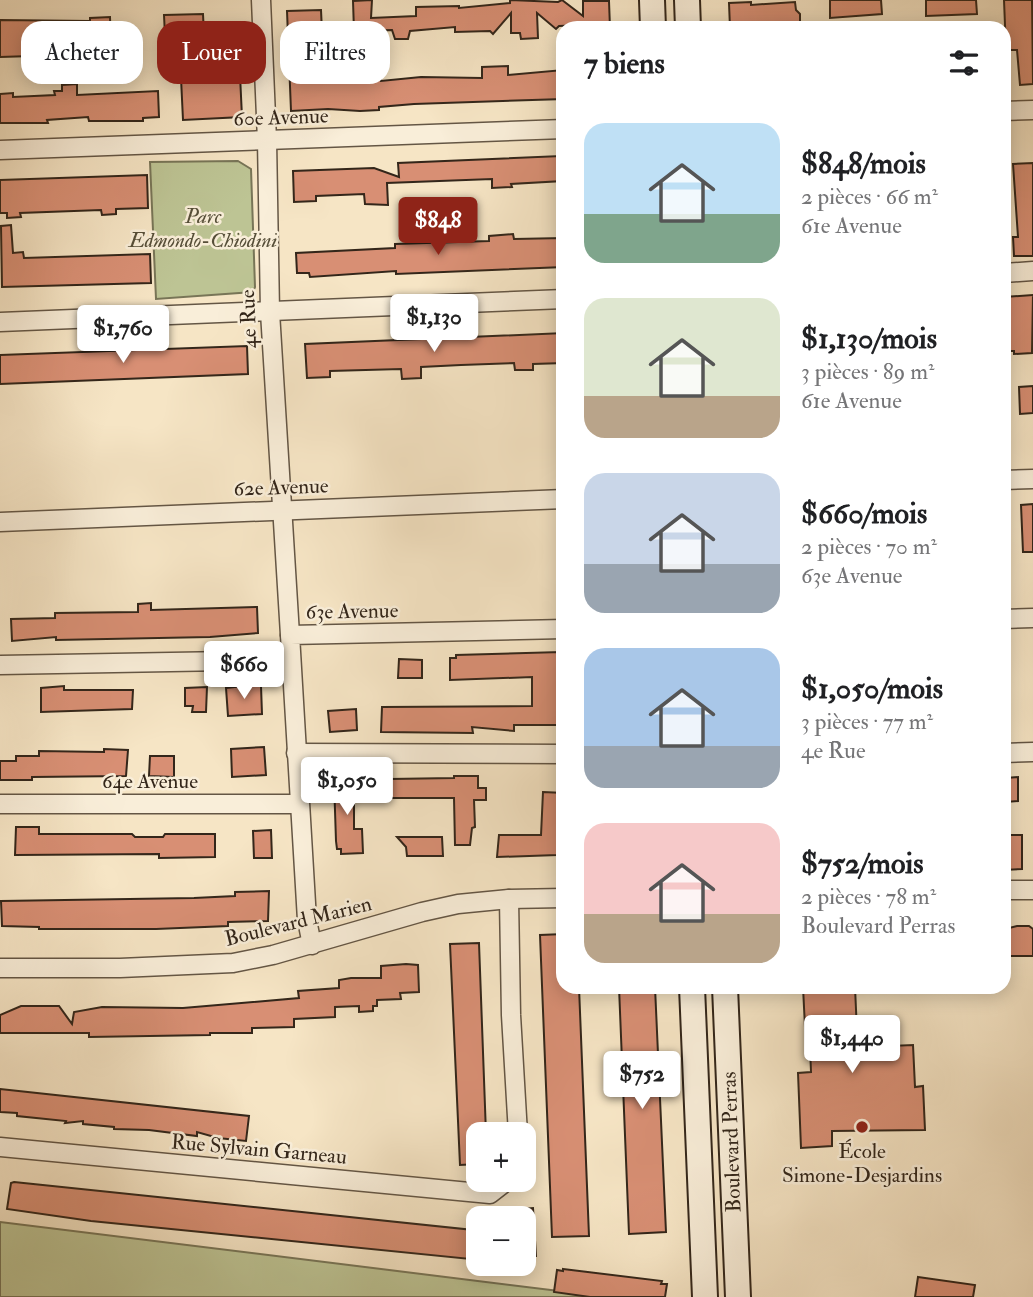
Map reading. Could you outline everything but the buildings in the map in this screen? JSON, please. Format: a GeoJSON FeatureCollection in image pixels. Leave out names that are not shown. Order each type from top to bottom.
{"type":"FeatureCollection","features":[{"type":"Feature","properties":{"kind":"main road"},"geometry":{"type":"LineString","coordinates":[[652,0],[653,21]]}},
{"type":"Feature","properties":{"kind":"main road"},"geometry":{"type":"LineString","coordinates":[[687,0],[688,21]]}},
{"type":"Feature","properties":{"kind":"main road","name":"Boulevard Perras"},"geometry":{"type":"LineString","coordinates":[[692,994],[705,1297]]}},
{"type":"Feature","properties":{"kind":"main road","name":"Boulevard Perras"},"geometry":{"type":"LineString","coordinates":[[725,994],[738,1297]]}},
{"type":"Feature","properties":{"kind":"street","name":"4e Rue"},"geometry":{"type":"LineString","coordinates":[[261,0],[270,312],[290,635]]}},
{"type":"Feature","properties":{"kind":"street"},"geometry":{"type":"LineString","coordinates":[[1011,111],[1033,110]]}},
{"type":"Feature","properties":{"kind":"street","name":"60e Avenue"},"geometry":{"type":"LineString","coordinates":[[0,150],[556,129]]}},
{"type":"Feature","properties":{"kind":"street"},"geometry":{"type":"LineString","coordinates":[[1011,273],[1033,271]]}},
{"type":"Feature","properties":{"kind":"street"},"geometry":{"type":"LineString","coordinates":[[0,322],[556,299]]}},
{"type":"Feature","properties":{"kind":"street"},"geometry":{"type":"LineString","coordinates":[[1011,480],[1033,479]]}},
{"type":"Feature","properties":{"kind":"street","name":"62e Avenue"},"geometry":{"type":"LineString","coordinates":[[0,522],[556,499]]}},
{"type":"Feature","properties":{"kind":"street"},"geometry":{"type":"LineString","coordinates":[[1011,619],[1033,618]]}},
{"type":"Feature","properties":{"kind":"street","name":"63e Avenue"},"geometry":{"type":"LineString","coordinates":[[291,660],[290,635],[556,629]]}},
{"type":"Feature","properties":{"kind":"street"},"geometry":{"type":"LineString","coordinates":[[0,665],[291,660],[307,920],[312,945]]}},
{"type":"Feature","properties":{"kind":"street"},"geometry":{"type":"LineString","coordinates":[[1011,753],[1033,752]]}},
{"type":"Feature","properties":{"kind":"street"},"geometry":{"type":"LineString","coordinates":[[296,753],[556,754]]}},
{"type":"Feature","properties":{"kind":"street","name":"64e Avenue"},"geometry":{"type":"LineString","coordinates":[[0,804],[299,804]]}},
{"type":"Feature","properties":{"kind":"street"},"geometry":{"type":"LineString","coordinates":[[1011,890],[1033,890]]}},
{"type":"Feature","properties":{"kind":"street","name":"Boulevard Marien"},"geometry":{"type":"LineString","coordinates":[[0,968],[204,966],[274,956],[458,904],[556,898]]}},
{"type":"Feature","properties":{"kind":"street"},"geometry":{"type":"LineString","coordinates":[[509,899],[511,1015],[517,1122]]}},
{"type":"Feature","properties":{"kind":"street","name":"Rue Sylvain Garneau"},"geometry":{"type":"LineString","coordinates":[[0,1147],[466,1192]]}},
{"type":"Feature","properties":{"kind":"street","name":"Rue Sylvain Garneau"},"geometry":{"type":"LineString","coordinates":[[469,1192],[493,1192]]}},
{"type":"Feature","properties":{"kind":"green space","name":"Parc Edmondo-Chiodini"},"geometry":{"type":"Polygon","coordinates":[[[238,161],[251,169],[253,292],[156,299],[150,162],[238,161]]]}},
{"type":"Feature","properties":{"kind":"green space"},"geometry":{"type":"Polygon","coordinates":[[[0,1222],[608,1297],[0,1297],[0,1222]]]}},
{"type":"Feature","properties":{"kind":"place","name":"École Simone-Desjardins"},"geometry":{"type":"Point","coordinates":[862,1127]}}]}
